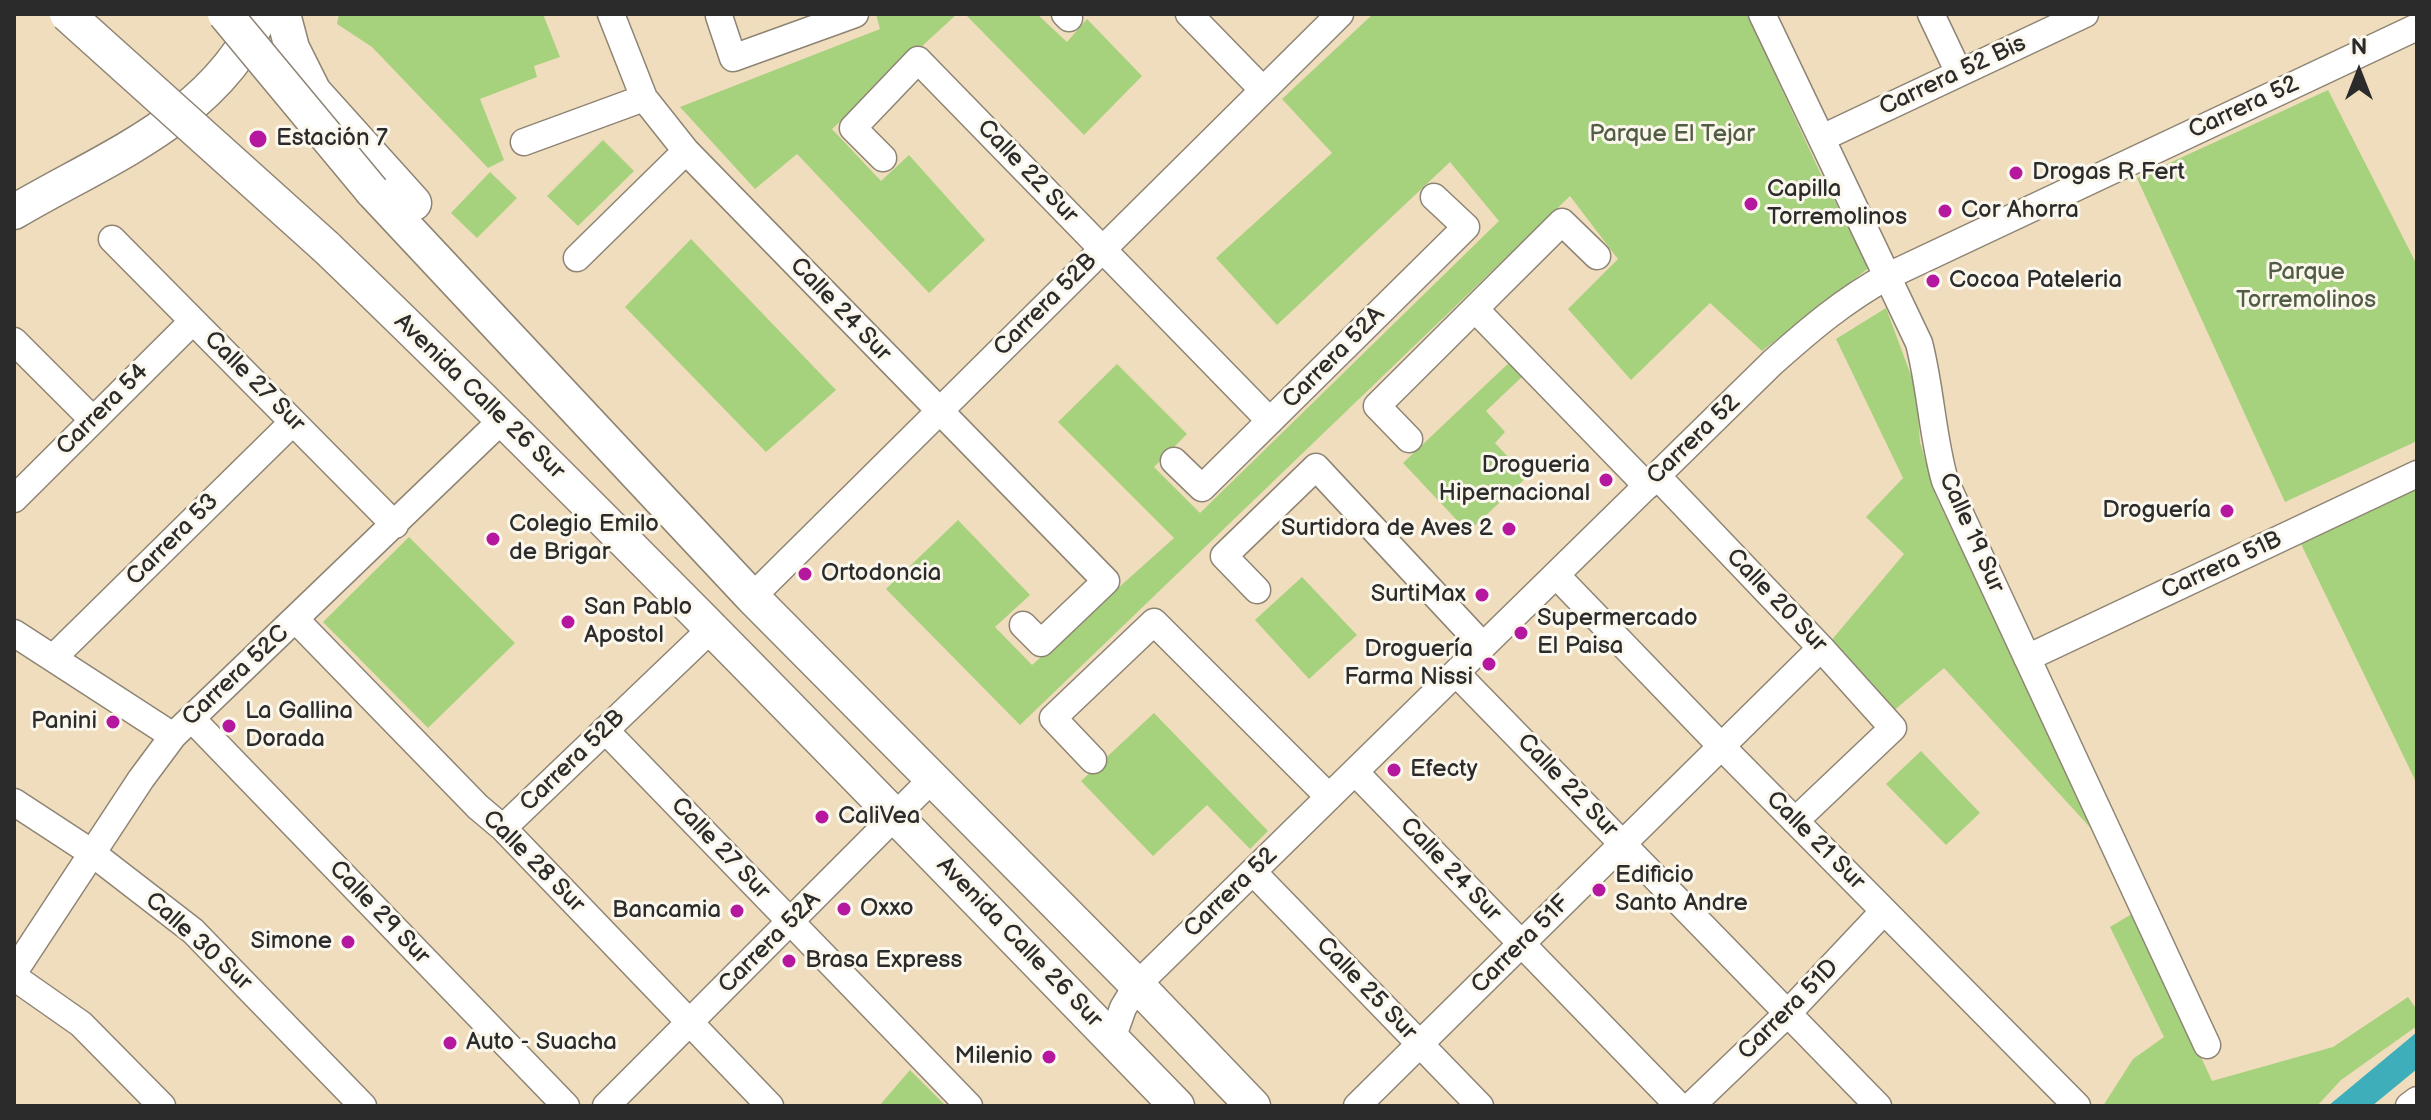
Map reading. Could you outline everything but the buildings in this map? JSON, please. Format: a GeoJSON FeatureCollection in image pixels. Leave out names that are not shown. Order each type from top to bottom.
{"type":"FeatureCollection","features":[{"type":"Feature","properties":{"kind":"main road","name":"Avenida Calle 26 Sur"},"geometry":{"type":"LineString","coordinates":[[67,14],[326,247],[504,418],[896,815],[1177,1106]]}},
{"type":"Feature","properties":{"kind":"main road"},"geometry":{"type":"LineString","coordinates":[[225,14],[372,191],[620,458],[752,597],[1253,1106]]}},
{"type":"Feature","properties":{"kind":"main road"},"geometry":{"type":"LineString","coordinates":[[14,212],[128,150],[195,103],[238,54],[261,14]]}},
{"type":"Feature","properties":{"kind":"main road"},"geometry":{"type":"LineString","coordinates":[[283,14],[301,71],[323,105],[414,203],[620,458]]}},
{"type":"Feature","properties":{"kind":"street","name":"Calle 24 Sur"},"geometry":{"type":"LineString","coordinates":[[611,14],[644,98],[686,151],[1106,581],[1032,634]]}},
{"type":"Feature","properties":{"kind":"street"},"geometry":{"type":"LineString","coordinates":[[719,16],[733,58],[855,14]]}},
{"type":"Feature","properties":{"kind":"street"},"geometry":{"type":"LineString","coordinates":[[1189,14],[1263,90]]}},
{"type":"Feature","properties":{"kind":"street","name":"Carrera 52B"},"geometry":{"type":"LineString","coordinates":[[752,597],[1340,14]]}},
{"type":"Feature","properties":{"kind":"street","name":"Calle 19 Sur"},"geometry":{"type":"LineString","coordinates":[[1762,14],[1919,343],[1926,369],[1935,447],[1945,481],[2207,1045]]}},
{"type":"Feature","properties":{"kind":"street"},"geometry":{"type":"LineString","coordinates":[[1931,14],[1959,73]]}},
{"type":"Feature","properties":{"kind":"street","name":"Carrera 52 Bis"},"geometry":{"type":"LineString","coordinates":[[1822,138],[2085,14]]}},
{"type":"Feature","properties":{"kind":"street","name":"Carrera 52"},"geometry":{"type":"LineString","coordinates":[[1112,1039],[1123,1008],[1137,985],[1772,363],[1822,319],[1888,276],[2417,27]]}},
{"type":"Feature","properties":{"kind":"street","name":"Calle 22 Sur"},"geometry":{"type":"LineString","coordinates":[[883,158],[853,128],[918,60],[1270,421]]}},
{"type":"Feature","properties":{"kind":"street"},"geometry":{"type":"LineString","coordinates":[[524,142],[644,98]]}},
{"type":"Feature","properties":{"kind":"street"},"geometry":{"type":"LineString","coordinates":[[577,258],[686,151]]}},
{"type":"Feature","properties":{"kind":"street","name":"Carrera 52A"},"geometry":{"type":"LineString","coordinates":[[1174,461],[1202,488],[1466,227],[1434,197]]}},
{"type":"Feature","properties":{"kind":"street"},"geometry":{"type":"LineString","coordinates":[[1409,439],[1377,406],[1562,222],[1597,256]]}},
{"type":"Feature","properties":{"kind":"street","name":"Calle 27 Sur"},"geometry":{"type":"LineString","coordinates":[[112,239],[395,525]]}},
{"type":"Feature","properties":{"kind":"street","name":"Calle 20 Sur"},"geometry":{"type":"LineString","coordinates":[[1475,309],[1821,648],[1893,728],[1795,821]]}},
{"type":"Feature","properties":{"kind":"street","name":"Carrera 54"},"geometry":{"type":"LineString","coordinates":[[14,499],[193,321]]}},
{"type":"Feature","properties":{"kind":"street"},"geometry":{"type":"LineString","coordinates":[[14,341],[93,420]]}},
{"type":"Feature","properties":{"kind":"street","name":"Carrera 52C"},"geometry":{"type":"LineString","coordinates":[[14,974],[149,767],[182,728],[504,418]]}},
{"type":"Feature","properties":{"kind":"street","name":"Carrera 53"},"geometry":{"type":"LineString","coordinates":[[53,658],[293,422]]}},
{"type":"Feature","properties":{"kind":"street"},"geometry":{"type":"LineString","coordinates":[[1257,590],[1224,556],[1316,467],[1483,646]]}},
{"type":"Feature","properties":{"kind":"street","name":"Carrera 51B"},"geometry":{"type":"LineString","coordinates":[[2027,658],[2417,474]]}},
{"type":"Feature","properties":{"kind":"street","name":"Calle 21 Sur"},"geometry":{"type":"LineString","coordinates":[[1556,575],[2077,1106]]}},
{"type":"Feature","properties":{"kind":"street","name":"Calle 28 Sur"},"geometry":{"type":"LineString","coordinates":[[296,620],[478,807],[503,828],[770,1106]]}},
{"type":"Feature","properties":{"kind":"street"},"geometry":{"type":"LineString","coordinates":[[1093,760],[1053,718],[1154,622],[1329,797]]}},
{"type":"Feature","properties":{"kind":"street","name":"Carrera 52B"},"geometry":{"type":"LineString","coordinates":[[503,828],[712,628]]}},
{"type":"Feature","properties":{"kind":"street","name":"Calle 29 Sur"},"geometry":{"type":"LineString","coordinates":[[14,633],[53,658],[182,728],[566,1106]]}},
{"type":"Feature","properties":{"kind":"street","name":"Carrera 51F"},"geometry":{"type":"LineString","coordinates":[[1357,1106],[1821,648]]}},
{"type":"Feature","properties":{"kind":"street","name":"Calle 22 Sur"},"geometry":{"type":"LineString","coordinates":[[1456,673],[1878,1106]]}},
{"type":"Feature","properties":{"kind":"street","name":"Calle 27 Sur"},"geometry":{"type":"LineString","coordinates":[[605,730],[969,1106]]}},
{"type":"Feature","properties":{"kind":"street","name":"Calle 24 Sur"},"geometry":{"type":"LineString","coordinates":[[1355,772],[1679,1106]]}},
{"type":"Feature","properties":{"kind":"street","name":"Carrera 52A"},"geometry":{"type":"LineString","coordinates":[[606,1106],[932,779]]}},
{"type":"Feature","properties":{"kind":"street","name":"Calle 30 Sur"},"geometry":{"type":"LineString","coordinates":[[14,802],[92,853],[193,931],[363,1106]]}},
{"type":"Feature","properties":{"kind":"street","name":"Calle 25 Sur"},"geometry":{"type":"LineString","coordinates":[[1253,872],[1480,1106]]}},
{"type":"Feature","properties":{"kind":"street","name":"Carrera 51D"},"geometry":{"type":"LineString","coordinates":[[1691,1106],[1788,1013],[1884,911]]}},
{"type":"Feature","properties":{"kind":"street"},"geometry":{"type":"LineString","coordinates":[[14,974],[81,1024],[162,1106]]}},
{"type":"Feature","properties":{"kind":"green space"},"geometry":{"type":"Polygon","coordinates":[[[339,14],[543,14],[560,57],[534,66],[537,77],[480,99],[504,160],[488,168],[372,47],[337,24],[339,14]]]}},
{"type":"Feature","properties":{"kind":"green space"},"geometry":{"type":"Polygon","coordinates":[[[876,14],[957,14],[832,129],[881,181],[909,155],[985,240],[929,293],[797,154],[755,189],[680,107],[880,29],[876,14]]]}},
{"type":"Feature","properties":{"kind":"green space"},"geometry":{"type":"Polygon","coordinates":[[[965,14],[1037,14],[1067,42],[1087,19],[1142,76],[1084,135],[965,14]]]}},
{"type":"Feature","properties":{"kind":"green space","name":"Parque El Tejar"},"geometry":{"type":"Polygon","coordinates":[[[1373,14],[1747,14],[1823,179],[1870,267],[1762,351],[1710,303],[1631,380],[1568,309],[1618,259],[1570,196],[1020,725],[886,589],[958,520],[1030,595],[995,627],[1032,665],[1174,538],[1058,422],[1117,364],[1187,434],[1154,467],[1200,513],[1499,221],[1450,162],[1277,325],[1216,258],[1332,153],[1282,99],[1373,14]]]}},
{"type":"Feature","properties":{"kind":"green space","name":"Parque Torremolinos"},"geometry":{"type":"Polygon","coordinates":[[[2328,90],[2417,265],[2417,441],[2285,502],[2137,178],[2328,90]]]}},
{"type":"Feature","properties":{"kind":"green space"},"geometry":{"type":"Polygon","coordinates":[[[603,140],[634,171],[578,226],[547,196],[603,140]]]}},
{"type":"Feature","properties":{"kind":"green space"},"geometry":{"type":"Polygon","coordinates":[[[490,172],[517,198],[477,238],[451,213],[490,172]]]}},
{"type":"Feature","properties":{"kind":"green space"},"geometry":{"type":"Polygon","coordinates":[[[691,239],[836,390],[766,452],[625,307],[691,239]]]}},
{"type":"Feature","properties":{"kind":"green space"},"geometry":{"type":"Polygon","coordinates":[[[1886,308],[1916,389],[1920,442],[1935,494],[2098,836],[1944,668],[1891,713],[1830,642],[1904,554],[1866,517],[1903,478],[1836,339],[1886,308]]]}},
{"type":"Feature","properties":{"kind":"green space"},"geometry":{"type":"Polygon","coordinates":[[[1513,359],[1526,373],[1486,411],[1505,432],[1495,443],[1527,477],[1468,532],[1403,463],[1513,359]]]}},
{"type":"Feature","properties":{"kind":"green space"},"geometry":{"type":"Polygon","coordinates":[[[2417,489],[2417,784],[2301,544],[2417,489]]]}},
{"type":"Feature","properties":{"kind":"green space"},"geometry":{"type":"Polygon","coordinates":[[[409,537],[515,643],[428,728],[323,622],[409,537]]]}},
{"type":"Feature","properties":{"kind":"green space"},"geometry":{"type":"Polygon","coordinates":[[[1302,577],[1357,635],[1309,679],[1255,620],[1302,577]]]}},
{"type":"Feature","properties":{"kind":"green space"},"geometry":{"type":"Polygon","coordinates":[[[1154,713],[1268,831],[1250,849],[1207,805],[1153,856],[1081,781],[1154,713]]]}},
{"type":"Feature","properties":{"kind":"green space"},"geometry":{"type":"Polygon","coordinates":[[[1921,751],[1980,813],[1946,845],[1886,784],[1921,751]]]}},
{"type":"Feature","properties":{"kind":"green space"},"geometry":{"type":"Polygon","coordinates":[[[2135,912],[2212,1081],[2333,1047],[2408,997],[2417,1010],[2417,1026],[2341,1080],[2317,1106],[2103,1106],[2133,1059],[2164,1037],[2110,927],[2135,912]]]}},
{"type":"Feature","properties":{"kind":"green space"},"geometry":{"type":"Polygon","coordinates":[[[910,1070],[946,1106],[879,1106],[910,1070]]]}},
{"type":"Feature","properties":{"kind":"water"},"geometry":{"type":"Polygon","coordinates":[[[2417,1032],[2417,1069],[2372,1106],[2328,1106],[2417,1032]]]}},
{"type":"Feature","properties":{"kind":"place","name":"Estación 7"},"geometry":{"type":"Point","coordinates":[258,139]}},
{"type":"Feature","properties":{"kind":"place","name":"Drogas R Fert"},"geometry":{"type":"Point","coordinates":[2016,173]}},
{"type":"Feature","properties":{"kind":"place","name":"Capilla Torremolinos"},"geometry":{"type":"Point","coordinates":[1751,204]}},
{"type":"Feature","properties":{"kind":"place","name":"Cor Ahorra"},"geometry":{"type":"Point","coordinates":[1945,211]}},
{"type":"Feature","properties":{"kind":"place","name":"Cocoa Pateleria"},"geometry":{"type":"Point","coordinates":[1933,281]}},
{"type":"Feature","properties":{"kind":"place","name":"Drogueria Hipernacional"},"geometry":{"type":"Point","coordinates":[1606,480]}},
{"type":"Feature","properties":{"kind":"place","name":"Droguería"},"geometry":{"type":"Point","coordinates":[2227,511]}},
{"type":"Feature","properties":{"kind":"place","name":"Surtidora de Aves 2"},"geometry":{"type":"Point","coordinates":[1509,529]}},
{"type":"Feature","properties":{"kind":"place","name":"Colegio Emilo de Brigar"},"geometry":{"type":"Point","coordinates":[493,539]}},
{"type":"Feature","properties":{"kind":"place","name":"Ortodoncia"},"geometry":{"type":"Point","coordinates":[805,574]}},
{"type":"Feature","properties":{"kind":"place","name":"SurtiMax"},"geometry":{"type":"Point","coordinates":[1482,595]}},
{"type":"Feature","properties":{"kind":"place","name":"San Pablo Apostol"},"geometry":{"type":"Point","coordinates":[568,622]}},
{"type":"Feature","properties":{"kind":"place","name":"Supermercado El Paisa"},"geometry":{"type":"Point","coordinates":[1521,633]}},
{"type":"Feature","properties":{"kind":"place","name":"Droguería Farma Nissi"},"geometry":{"type":"Point","coordinates":[1489,664]}},
{"type":"Feature","properties":{"kind":"place","name":"Panini"},"geometry":{"type":"Point","coordinates":[113,722]}},
{"type":"Feature","properties":{"kind":"place","name":"La Gallina Dorada"},"geometry":{"type":"Point","coordinates":[229,726]}},
{"type":"Feature","properties":{"kind":"place","name":"Efecty"},"geometry":{"type":"Point","coordinates":[1394,770]}},
{"type":"Feature","properties":{"kind":"place","name":"CaliVea"},"geometry":{"type":"Point","coordinates":[822,817]}},
{"type":"Feature","properties":{"kind":"place","name":"Edificio Santo Andre"},"geometry":{"type":"Point","coordinates":[1599,890]}},
{"type":"Feature","properties":{"kind":"place","name":"Oxxo"},"geometry":{"type":"Point","coordinates":[844,909]}},
{"type":"Feature","properties":{"kind":"place","name":"Bancamia"},"geometry":{"type":"Point","coordinates":[737,911]}},
{"type":"Feature","properties":{"kind":"place","name":"Simone"},"geometry":{"type":"Point","coordinates":[348,942]}},
{"type":"Feature","properties":{"kind":"place","name":"Brasa Express"},"geometry":{"type":"Point","coordinates":[789,961]}},
{"type":"Feature","properties":{"kind":"place","name":"Auto - Suacha"},"geometry":{"type":"Point","coordinates":[450,1043]}},
{"type":"Feature","properties":{"kind":"place","name":"Milenio"},"geometry":{"type":"Point","coordinates":[1049,1057]}}]}
